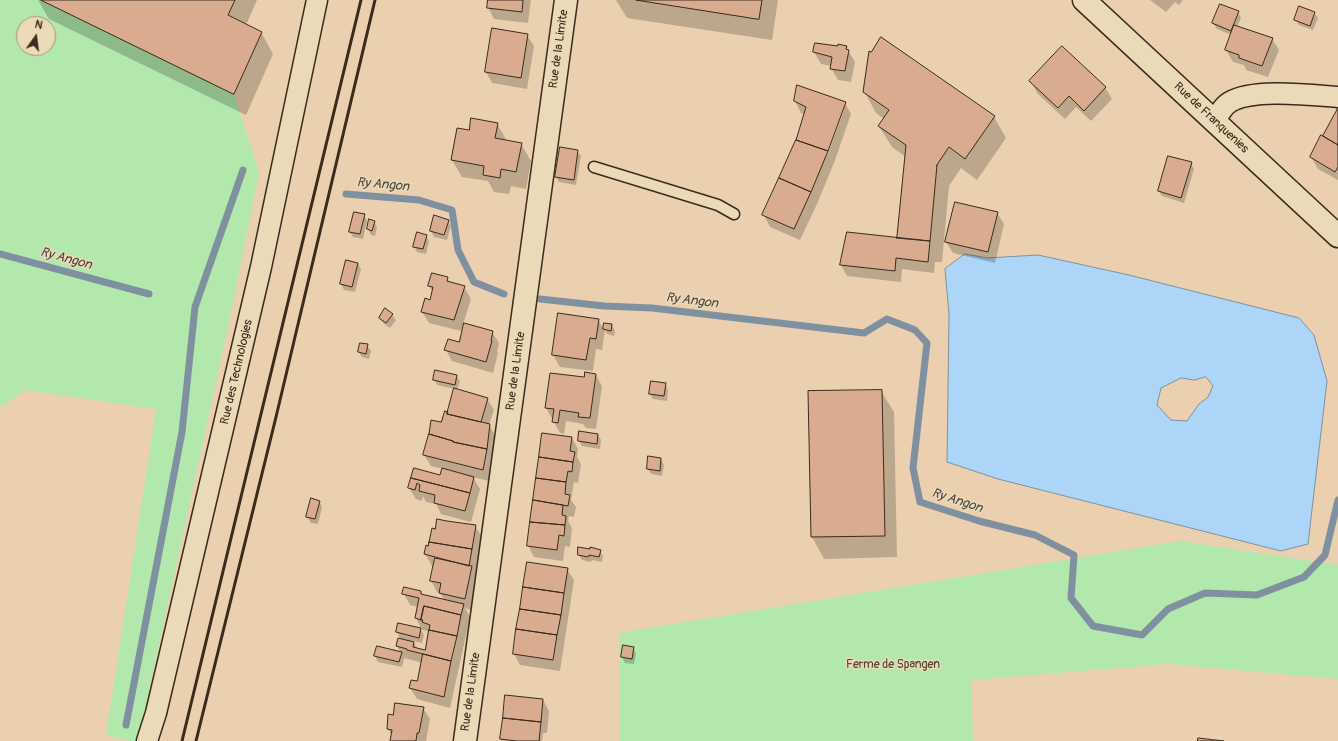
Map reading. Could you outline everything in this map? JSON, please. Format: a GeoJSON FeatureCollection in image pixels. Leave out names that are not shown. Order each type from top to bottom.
{"type":"FeatureCollection","features":[{"type":"Feature","properties":{"kind":"street","name":"Rue des Technologies"},"geometry":{"type":"LineString","coordinates":[[148,741],[156,714],[262,267],[317,0]]}},
{"type":"Feature","properties":{"kind":"street","name":"Rue de la Limite"},"geometry":{"type":"LineString","coordinates":[[464,741],[566,0]]}},
{"type":"Feature","properties":{"kind":"street","name":"Rue de Franquenies"},"geometry":{"type":"LineString","coordinates":[[1084,0],[1338,236]]}},
{"type":"Feature","properties":{"kind":"street"},"geometry":{"type":"LineString","coordinates":[[1214,121],[1229,102],[1245,96],[1258,94],[1338,97]]}},
{"type":"Feature","properties":{"kind":"lane"},"geometry":{"type":"LineString","coordinates":[[594,167],[718,205],[734,214]]}},
{"type":"Feature","properties":{"kind":"green space"},"geometry":{"type":"Polygon","coordinates":[[[0,0],[41,0],[234,94],[259,172],[227,332],[138,741],[131,741],[106,735],[156,409],[26,390],[0,407],[0,0]]]}},
{"type":"Feature","properties":{"kind":"green space","name":"Ferme de Spangen"},"geometry":{"type":"Polygon","coordinates":[[[1180,541],[1338,565],[1338,679],[1169,664],[971,680],[973,741],[619,741],[619,633],[1180,541]]]}},
{"type":"Feature","properties":{"kind":"water"},"geometry":{"type":"Polygon","coordinates":[[[965,254],[987,258],[1038,255],[1129,275],[1299,318],[1314,335],[1327,381],[1308,544],[1281,551],[998,479],[947,462],[949,314],[945,269],[965,254]],[[1206,377],[1194,380],[1181,378],[1161,388],[1157,405],[1171,420],[1187,421],[1199,404],[1208,397],[1213,386],[1206,377]]]}},
{"type":"Feature","properties":{"kind":"building"},"geometry":{"type":"Polygon","coordinates":[[[41,0],[235,0],[228,15],[262,32],[234,94],[41,0]]]}},
{"type":"Feature","properties":{"kind":"building"},"geometry":{"type":"Polygon","coordinates":[[[488,0],[523,0],[522,12],[487,8],[488,0]]]}},
{"type":"Feature","properties":{"kind":"building"},"geometry":{"type":"Polygon","coordinates":[[[636,0],[762,0],[759,19],[636,0]]]}},
{"type":"Feature","properties":{"kind":"building"},"geometry":{"type":"Polygon","coordinates":[[[1220,4],[1239,11],[1231,31],[1212,23],[1220,4]]]}},
{"type":"Feature","properties":{"kind":"building"},"geometry":{"type":"Polygon","coordinates":[[[1299,6],[1315,12],[1310,26],[1294,20],[1299,6]]]}},
{"type":"Feature","properties":{"kind":"building"},"geometry":{"type":"Polygon","coordinates":[[[1234,25],[1273,38],[1262,66],[1239,58],[1239,55],[1225,50],[1234,25]]]}},
{"type":"Feature","properties":{"kind":"building"},"geometry":{"type":"Polygon","coordinates":[[[492,28],[528,34],[521,78],[485,72],[492,28]]]}},
{"type":"Feature","properties":{"kind":"building"},"geometry":{"type":"Polygon","coordinates":[[[881,37],[995,116],[965,159],[949,147],[936,166],[937,165],[930,241],[896,238],[906,145],[878,126],[889,110],[863,92],[869,51],[871,52],[881,37]]]}},
{"type":"Feature","properties":{"kind":"building"},"geometry":{"type":"Polygon","coordinates":[[[815,43],[847,46],[846,49],[849,50],[845,71],[830,69],[832,57],[813,52],[815,43]]]}},
{"type":"Feature","properties":{"kind":"building"},"geometry":{"type":"Polygon","coordinates":[[[1062,46],[1106,87],[1084,111],[1069,96],[1058,108],[1029,81],[1062,46]]]}},
{"type":"Feature","properties":{"kind":"building"},"geometry":{"type":"Polygon","coordinates":[[[797,85],[846,102],[828,151],[796,140],[806,107],[794,101],[797,85]]]}},
{"type":"Feature","properties":{"kind":"building"},"geometry":{"type":"Polygon","coordinates":[[[1338,108],[1338,145],[1323,136],[1338,108]]]}},
{"type":"Feature","properties":{"kind":"building"},"geometry":{"type":"Polygon","coordinates":[[[471,118],[498,123],[495,138],[522,143],[516,172],[501,169],[500,178],[483,175],[484,166],[451,160],[457,128],[469,130],[471,118]]]}},
{"type":"Feature","properties":{"kind":"building"},"geometry":{"type":"Polygon","coordinates":[[[1321,135],[1338,145],[1338,167],[1335,172],[1310,157],[1321,135]]]}},
{"type":"Feature","properties":{"kind":"building"},"geometry":{"type":"Polygon","coordinates":[[[796,140],[828,151],[811,192],[779,178],[796,140]]]}},
{"type":"Feature","properties":{"kind":"building"},"geometry":{"type":"Polygon","coordinates":[[[560,147],[578,150],[574,180],[555,177],[560,147]]]}},
{"type":"Feature","properties":{"kind":"building"},"geometry":{"type":"Polygon","coordinates":[[[1168,156],[1192,162],[1181,198],[1158,191],[1168,156]]]}},
{"type":"Feature","properties":{"kind":"building"},"geometry":{"type":"Polygon","coordinates":[[[779,178],[811,192],[794,229],[762,215],[779,178]]]}},
{"type":"Feature","properties":{"kind":"building"},"geometry":{"type":"Polygon","coordinates":[[[955,202],[998,212],[988,252],[945,242],[955,202]]]}},
{"type":"Feature","properties":{"kind":"building"},"geometry":{"type":"Polygon","coordinates":[[[354,212],[365,214],[360,234],[349,232],[354,212]]]}},
{"type":"Feature","properties":{"kind":"building"},"geometry":{"type":"Polygon","coordinates":[[[434,215],[449,220],[444,235],[430,231],[434,215]]]}},
{"type":"Feature","properties":{"kind":"building"},"geometry":{"type":"Polygon","coordinates":[[[369,219],[375,221],[372,231],[367,229],[369,219]]]}},
{"type":"Feature","properties":{"kind":"building"},"geometry":{"type":"Polygon","coordinates":[[[417,232],[427,235],[423,249],[413,247],[417,232]]]}},
{"type":"Feature","properties":{"kind":"building"},"geometry":{"type":"Polygon","coordinates":[[[847,232],[930,241],[928,262],[896,258],[895,271],[840,265],[847,232]]]}},
{"type":"Feature","properties":{"kind":"building"},"geometry":{"type":"Polygon","coordinates":[[[346,260],[358,263],[352,287],[340,284],[346,260]]]}},
{"type":"Feature","properties":{"kind":"building"},"geometry":{"type":"Polygon","coordinates":[[[432,273],[448,277],[447,281],[465,286],[454,320],[421,312],[425,298],[430,300],[433,287],[428,286],[432,273]]]}},
{"type":"Feature","properties":{"kind":"building"},"geometry":{"type":"Polygon","coordinates":[[[385,308],[393,314],[386,323],[379,318],[385,308]]]}},
{"type":"Feature","properties":{"kind":"building"},"geometry":{"type":"Polygon","coordinates":[[[558,313],[599,319],[596,339],[590,338],[586,360],[552,355],[558,313]]]}},
{"type":"Feature","properties":{"kind":"building"},"geometry":{"type":"Polygon","coordinates":[[[464,323],[493,331],[492,341],[486,362],[444,350],[448,339],[459,342],[464,323]]]}},
{"type":"Feature","properties":{"kind":"building"},"geometry":{"type":"Polygon","coordinates":[[[604,323],[612,324],[611,331],[603,329],[604,323]]]}},
{"type":"Feature","properties":{"kind":"building"},"geometry":{"type":"Polygon","coordinates":[[[360,343],[368,344],[366,354],[358,352],[360,343]]]}},
{"type":"Feature","properties":{"kind":"building"},"geometry":{"type":"Polygon","coordinates":[[[435,370],[457,375],[455,385],[433,380],[435,370]]]}},
{"type":"Feature","properties":{"kind":"building"},"geometry":{"type":"Polygon","coordinates":[[[585,372],[596,374],[590,418],[578,417],[579,413],[560,410],[558,423],[552,422],[554,409],[545,408],[550,373],[584,377],[585,372]]]}},
{"type":"Feature","properties":{"kind":"building"},"geometry":{"type":"Polygon","coordinates":[[[651,381],[666,383],[664,396],[649,394],[651,381]]]}},
{"type":"Feature","properties":{"kind":"building"},"geometry":{"type":"Polygon","coordinates":[[[454,388],[488,398],[481,422],[447,414],[454,388]]]}},
{"type":"Feature","properties":{"kind":"building"},"geometry":{"type":"Polygon","coordinates":[[[882,390],[885,536],[811,537],[808,391],[882,390]]]}},
{"type":"Feature","properties":{"kind":"building"},"geometry":{"type":"Polygon","coordinates":[[[445,411],[448,412],[447,414],[490,424],[487,449],[453,442],[429,434],[431,420],[441,422],[445,411]]]}},
{"type":"Feature","properties":{"kind":"building"},"geometry":{"type":"Polygon","coordinates":[[[579,431],[598,434],[597,444],[578,441],[579,431]]]}},
{"type":"Feature","properties":{"kind":"building"},"geometry":{"type":"Polygon","coordinates":[[[542,433],[572,437],[570,451],[575,452],[573,462],[539,457],[542,433]]]}},
{"type":"Feature","properties":{"kind":"building"},"geometry":{"type":"Polygon","coordinates":[[[429,434],[453,442],[487,449],[483,470],[423,455],[429,434]]]}},
{"type":"Feature","properties":{"kind":"building"},"geometry":{"type":"Polygon","coordinates":[[[648,456],[661,458],[660,471],[647,469],[648,456]]]}},
{"type":"Feature","properties":{"kind":"building"},"geometry":{"type":"Polygon","coordinates":[[[539,457],[573,462],[572,472],[568,471],[566,482],[536,478],[539,457]]]}},
{"type":"Feature","properties":{"kind":"building"},"geometry":{"type":"Polygon","coordinates":[[[414,468],[440,475],[442,468],[474,477],[470,493],[411,478],[414,468]]]}},
{"type":"Feature","properties":{"kind":"building"},"geometry":{"type":"Polygon","coordinates":[[[411,478],[470,493],[465,511],[434,503],[435,495],[419,491],[420,485],[417,483],[415,490],[408,488],[411,478]]]}},
{"type":"Feature","properties":{"kind":"building"},"geometry":{"type":"Polygon","coordinates":[[[536,478],[566,482],[565,494],[570,495],[568,506],[533,500],[536,478]]]}},
{"type":"Feature","properties":{"kind":"building"},"geometry":{"type":"Polygon","coordinates":[[[311,498],[320,501],[315,519],[306,517],[311,498]]]}},
{"type":"Feature","properties":{"kind":"building"},"geometry":{"type":"Polygon","coordinates":[[[533,500],[563,505],[562,515],[566,516],[565,525],[530,522],[533,500]]]}},
{"type":"Feature","properties":{"kind":"building"},"geometry":{"type":"Polygon","coordinates":[[[437,519],[476,525],[472,549],[429,542],[432,528],[435,529],[437,519]]]}},
{"type":"Feature","properties":{"kind":"building"},"geometry":{"type":"Polygon","coordinates":[[[530,522],[565,525],[564,536],[559,535],[557,550],[527,546],[530,522]]]}},
{"type":"Feature","properties":{"kind":"building"},"geometry":{"type":"Polygon","coordinates":[[[429,542],[472,549],[469,566],[424,554],[426,545],[428,546],[429,542]]]}},
{"type":"Feature","properties":{"kind":"building"},"geometry":{"type":"Polygon","coordinates":[[[578,547],[590,549],[590,547],[601,550],[599,557],[578,555],[578,547]]]}},
{"type":"Feature","properties":{"kind":"building"},"geometry":{"type":"Polygon","coordinates":[[[435,558],[472,566],[465,599],[439,593],[441,583],[430,581],[435,558]]]}},
{"type":"Feature","properties":{"kind":"building"},"geometry":{"type":"Polygon","coordinates":[[[527,562],[568,568],[564,593],[523,587],[527,562]]]}},
{"type":"Feature","properties":{"kind":"building"},"geometry":{"type":"Polygon","coordinates":[[[404,587],[421,591],[421,594],[464,604],[461,615],[424,606],[421,620],[415,618],[419,598],[402,594],[404,587]]]}},
{"type":"Feature","properties":{"kind":"building"},"geometry":{"type":"Polygon","coordinates":[[[523,587],[564,593],[561,615],[520,609],[523,587]]]}},
{"type":"Feature","properties":{"kind":"building"},"geometry":{"type":"Polygon","coordinates":[[[424,606],[461,615],[457,636],[429,630],[430,625],[422,622],[423,620],[421,620],[424,606]]]}},
{"type":"Feature","properties":{"kind":"building"},"geometry":{"type":"Polygon","coordinates":[[[520,609],[561,615],[557,635],[516,629],[520,609]]]}},
{"type":"Feature","properties":{"kind":"building"},"geometry":{"type":"Polygon","coordinates":[[[398,623],[421,628],[419,638],[396,632],[398,623]]]}},
{"type":"Feature","properties":{"kind":"building"},"geometry":{"type":"Polygon","coordinates":[[[516,629],[557,635],[553,660],[513,654],[516,629]]]}},
{"type":"Feature","properties":{"kind":"building"},"geometry":{"type":"Polygon","coordinates":[[[429,630],[457,636],[451,661],[396,646],[398,638],[414,642],[413,647],[425,650],[429,630]]]}},
{"type":"Feature","properties":{"kind":"building"},"geometry":{"type":"Polygon","coordinates":[[[623,645],[634,647],[632,659],[621,657],[623,645]]]}},
{"type":"Feature","properties":{"kind":"building"},"geometry":{"type":"Polygon","coordinates":[[[377,646],[402,652],[399,662],[374,656],[377,646]]]}},
{"type":"Feature","properties":{"kind":"building"},"geometry":{"type":"Polygon","coordinates":[[[423,654],[451,661],[444,697],[409,688],[411,680],[417,681],[423,654]]]}},
{"type":"Feature","properties":{"kind":"building"},"geometry":{"type":"Polygon","coordinates":[[[505,695],[543,699],[541,722],[503,718],[505,695]]]}},
{"type":"Feature","properties":{"kind":"building"},"geometry":{"type":"Polygon","coordinates":[[[395,703],[424,707],[416,741],[390,741],[392,730],[387,729],[388,714],[393,715],[395,703]]]}},
{"type":"Feature","properties":{"kind":"building"},"geometry":{"type":"Polygon","coordinates":[[[503,718],[541,722],[539,741],[500,739],[503,718]]]}},
{"type":"Feature","properties":{"kind":"building"},"geometry":{"type":"Polygon","coordinates":[[[1198,738],[1224,741],[1198,741],[1198,738]]]}},
{"type":"Feature","properties":{"kind":"waterway"},"geometry":{"type":"LineString","coordinates":[[126,725],[182,432],[195,307],[243,170]]}},
{"type":"Feature","properties":{"kind":"waterway","name":"Ry Angon"},"geometry":{"type":"LineString","coordinates":[[346,194],[419,200],[452,210],[458,250],[474,282],[504,294]]}},
{"type":"Feature","properties":{"kind":"waterway","name":"Ry Angon"},"geometry":{"type":"LineString","coordinates":[[0,254],[149,294]]}},
{"type":"Feature","properties":{"kind":"waterway","name":"Ry Angon"},"geometry":{"type":"LineString","coordinates":[[540,299],[604,306],[652,308],[864,333],[887,319],[915,330],[927,343],[913,468],[920,502],[979,521],[1035,535],[1074,555],[1071,598],[1093,626],[1142,635],[1168,609],[1205,593],[1257,595],[1304,577],[1325,555],[1338,500]]}},
{"type":"Feature","properties":{"kind":"railway"},"geometry":{"type":"LineString","coordinates":[[182,741],[361,0]]}},
{"type":"Feature","properties":{"kind":"railway"},"geometry":{"type":"LineString","coordinates":[[196,741],[276,417],[375,0]]}}]}
